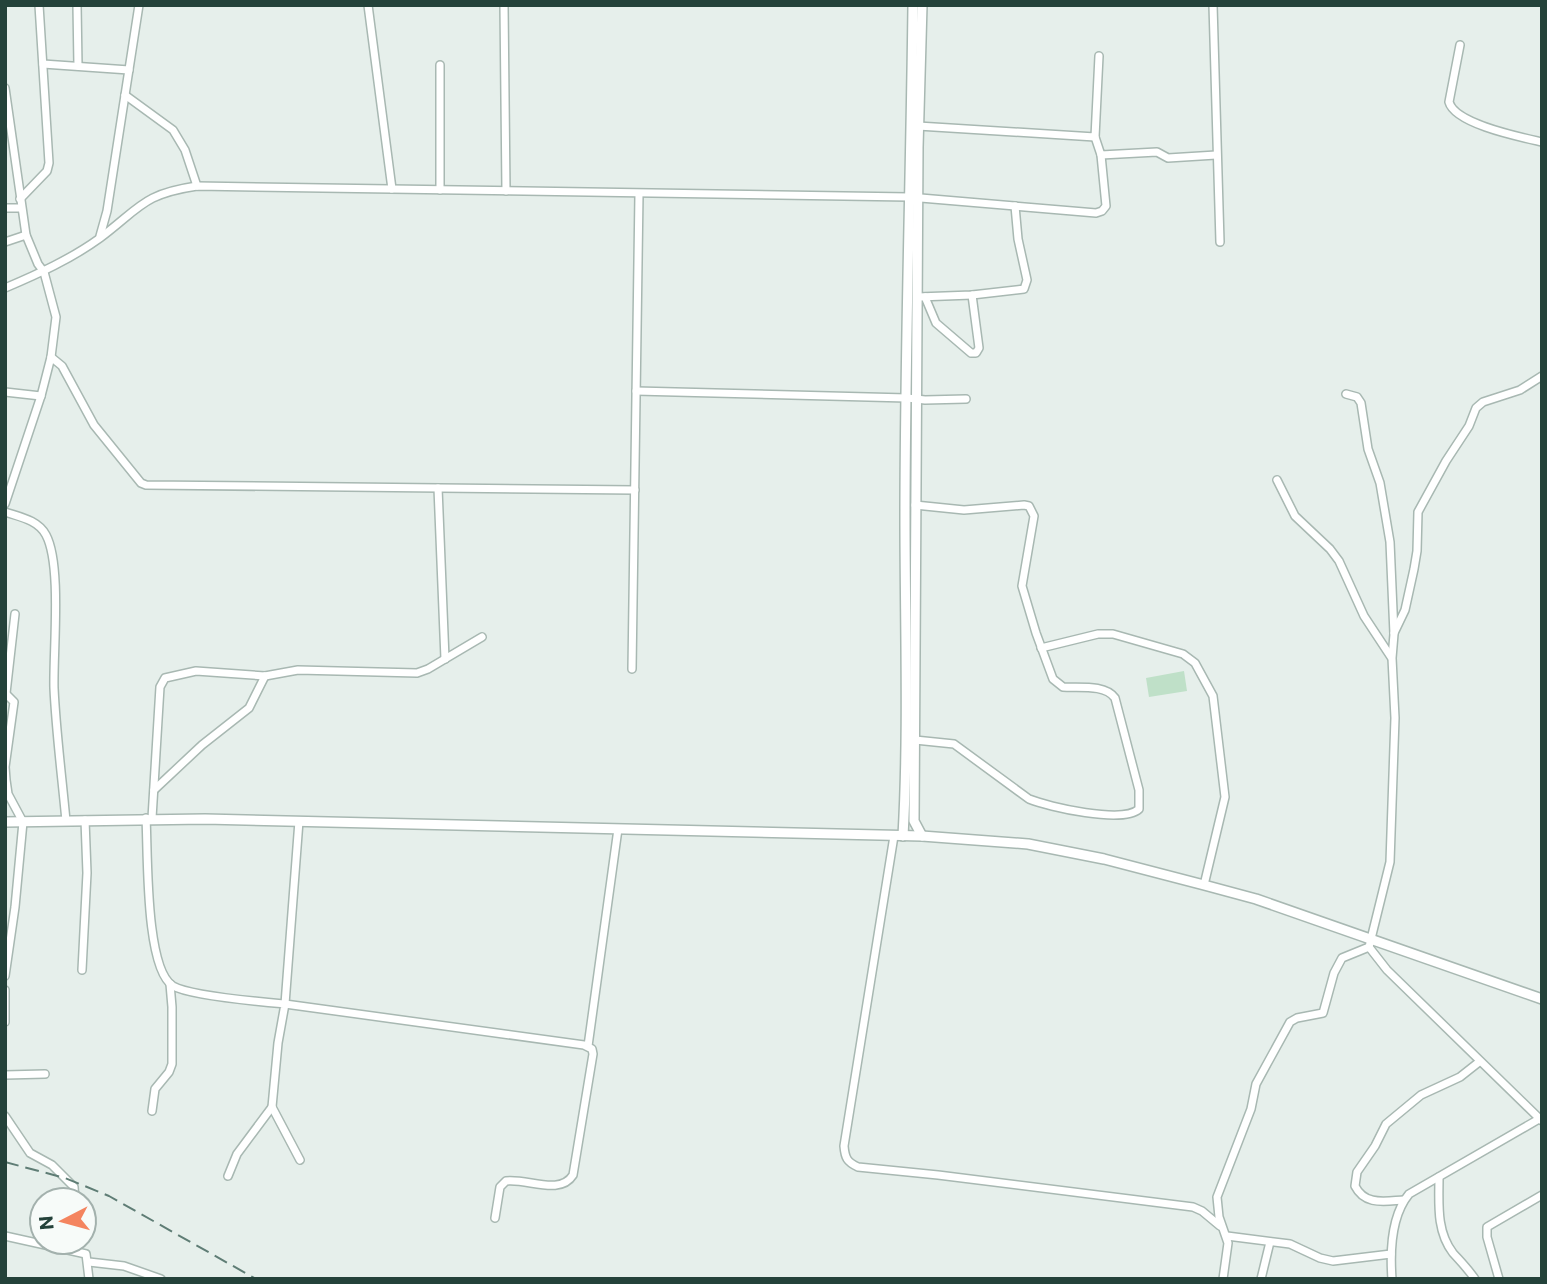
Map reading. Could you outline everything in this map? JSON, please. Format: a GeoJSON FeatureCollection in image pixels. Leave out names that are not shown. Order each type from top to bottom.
{"type":"FeatureCollection","features":[{"type":"Feature","properties":{"kind":"street"},"geometry":{"type":"LineString","coordinates":[[20,199],[47,171],[49,163],[39,5]]}},
{"type":"Feature","properties":{"kind":"street"},"geometry":{"type":"LineString","coordinates":[[77,5],[78,66]]}},
{"type":"Feature","properties":{"kind":"street"},"geometry":{"type":"LineString","coordinates":[[100,238],[107,211],[139,5]]}},
{"type":"Feature","properties":{"kind":"street"},"geometry":{"type":"LineString","coordinates":[[368,5],[392,189]]}},
{"type":"Feature","properties":{"kind":"street"},"geometry":{"type":"LineString","coordinates":[[504,5],[506,191]]}},
{"type":"Feature","properties":{"kind":"street"},"geometry":{"type":"LineString","coordinates":[[913,5],[914,198],[906,773],[899,836],[844,1146],[845,1156],[849,1163],[858,1167],[1193,1207],[1213,1219],[1225,1233],[1290,1244],[1333,1261],[1391,1254]]}},
{"type":"Feature","properties":{"kind":"street"},"geometry":{"type":"LineString","coordinates":[[922,5],[914,198],[922,297],[911,398],[915,505],[914,821],[922,836]]}},
{"type":"Feature","properties":{"kind":"street"},"geometry":{"type":"LineString","coordinates":[[1213,5],[1220,242]]}},
{"type":"Feature","properties":{"kind":"street"},"geometry":{"type":"LineString","coordinates":[[1460,45],[1449,102],[1451,109],[1499,131],[1542,142]]}},
{"type":"Feature","properties":{"kind":"street"},"geometry":{"type":"LineString","coordinates":[[5,288],[44,272],[100,238],[153,196],[197,186],[914,198],[1096,213],[1106,206],[1101,155],[1095,137],[1099,57]]}},
{"type":"Feature","properties":{"kind":"street"},"geometry":{"type":"LineString","coordinates":[[43,64],[129,70]]}},
{"type":"Feature","properties":{"kind":"street"},"geometry":{"type":"LineString","coordinates":[[440,65],[440,190]]}},
{"type":"Feature","properties":{"kind":"street"},"geometry":{"type":"LineString","coordinates":[[5,88],[26,235],[44,272],[56,317],[51,356],[41,396],[5,504]]}},
{"type":"Feature","properties":{"kind":"street"},"geometry":{"type":"LineString","coordinates":[[125,95],[173,130],[185,150],[197,186]]}},
{"type":"Feature","properties":{"kind":"street"},"geometry":{"type":"LineString","coordinates":[[918,126],[1095,137]]}},
{"type":"Feature","properties":{"kind":"street"},"geometry":{"type":"LineString","coordinates":[[1101,155],[1157,152],[1168,158],[1216,155]]}},
{"type":"Feature","properties":{"kind":"street"},"geometry":{"type":"LineString","coordinates":[[632,669],[639,194]]}},
{"type":"Feature","properties":{"kind":"street"},"geometry":{"type":"LineString","coordinates":[[922,297],[1020,291],[1027,285],[1015,206]]}},
{"type":"Feature","properties":{"kind":"street"},"geometry":{"type":"LineString","coordinates":[[5,208],[21,208]]}},
{"type":"Feature","properties":{"kind":"street"},"geometry":{"type":"LineString","coordinates":[[107,211],[121,219]]}},
{"type":"Feature","properties":{"kind":"street"},"geometry":{"type":"LineString","coordinates":[[5,242],[26,235]]}},
{"type":"Feature","properties":{"kind":"street"},"geometry":{"type":"LineString","coordinates":[[922,297],[936,323],[971,353],[976,353],[979,348],[972,295]]}},
{"type":"Feature","properties":{"kind":"street"},"geometry":{"type":"LineString","coordinates":[[51,356],[62,366],[94,425],[141,483],[146,485],[635,490]]}},
{"type":"Feature","properties":{"kind":"street"},"geometry":{"type":"LineString","coordinates":[[1394,634],[1405,610],[1414,569],[1418,512],[1469,426],[1476,408],[1483,402],[1520,390],[1542,376]]}},
{"type":"Feature","properties":{"kind":"street"},"geometry":{"type":"LineString","coordinates":[[636,391],[966,399]]}},
{"type":"Feature","properties":{"kind":"street"},"geometry":{"type":"LineString","coordinates":[[5,392],[41,396]]}},
{"type":"Feature","properties":{"kind":"street"},"geometry":{"type":"LineString","coordinates":[[1223,1279],[1225,1233],[1217,1197],[1251,1109],[1260,1076],[1290,1022],[1323,1013],[1334,973],[1342,958],[1370,943],[1390,862],[1395,718],[1390,542],[1380,483],[1368,449],[1361,403],[1357,397],[1346,394]]}},
{"type":"Feature","properties":{"kind":"street"},"geometry":{"type":"LineString","coordinates":[[1278,480],[1296,516],[1339,561],[1364,616],[1392,658]]}},
{"type":"Feature","properties":{"kind":"street"},"geometry":{"type":"LineString","coordinates":[[438,488],[446,659]]}},
{"type":"Feature","properties":{"kind":"street"},"geometry":{"type":"LineString","coordinates":[[915,505],[964,510],[1029,506],[1034,516],[1022,586],[1041,648],[1058,685],[1101,689],[1112,693],[1139,790],[1139,809],[1128,815],[1091,813],[1042,804],[1029,799],[954,744],[915,740]]}},
{"type":"Feature","properties":{"kind":"street"},"geometry":{"type":"LineString","coordinates":[[5,512],[35,522],[45,533],[51,547],[54,582],[54,690],[66,821]]}},
{"type":"Feature","properties":{"kind":"street"},"geometry":{"type":"LineString","coordinates":[[5,976],[23,822],[15,810],[7,787],[5,766],[14,702],[6,693],[15,614]]}},
{"type":"Feature","properties":{"kind":"street"},"geometry":{"type":"LineString","coordinates":[[1041,648],[1098,634],[1113,634],[1184,654],[1195,663],[1213,695],[1225,797],[1204,885]]}},
{"type":"Feature","properties":{"kind":"street"},"geometry":{"type":"LineString","coordinates":[[482,637],[417,673],[298,670],[265,676],[196,671],[165,678],[160,687],[154,790],[149,818],[151,927],[159,966],[163,976],[178,988],[588,1046]]}},
{"type":"Feature","properties":{"kind":"street"},"geometry":{"type":"LineString","coordinates":[[154,790],[249,708],[265,676]]}},
{"type":"Feature","properties":{"kind":"street"},"geometry":{"type":"LineString","coordinates":[[5,822],[149,818],[299,821],[922,836],[1028,844],[1104,859],[1256,899],[1370,943],[1542,999]]}},
{"type":"Feature","properties":{"kind":"street"},"geometry":{"type":"LineString","coordinates":[[82,970],[87,873],[85,820]]}},
{"type":"Feature","properties":{"kind":"street"},"geometry":{"type":"LineString","coordinates":[[228,1176],[237,1154],[272,1107],[285,1004],[299,821]]}},
{"type":"Feature","properties":{"kind":"street"},"geometry":{"type":"LineString","coordinates":[[495,1218],[500,1186],[506,1181],[557,1186],[570,1181],[573,1175],[593,1054],[588,1046],[618,829]]}},
{"type":"Feature","properties":{"kind":"street"},"geometry":{"type":"LineString","coordinates":[[1370,943],[1387,970],[1540,1120],[1416,1189],[1404,1200],[1391,1254],[1392,1279]]}},
{"type":"Feature","properties":{"kind":"street"},"geometry":{"type":"LineString","coordinates":[[152,1111],[155,1089],[172,1064],[170,984]]}},
{"type":"Feature","properties":{"kind":"street"},"geometry":{"type":"LineString","coordinates":[[5,990],[5,1022]]}},
{"type":"Feature","properties":{"kind":"street"},"geometry":{"type":"LineString","coordinates":[[1404,1200],[1372,1201],[1364,1198],[1355,1186],[1357,1172],[1376,1146],[1386,1124],[1421,1096],[1460,1077],[1479,1062]]}},
{"type":"Feature","properties":{"kind":"street"},"geometry":{"type":"LineString","coordinates":[[5,1075],[45,1074]]}},
{"type":"Feature","properties":{"kind":"street"},"geometry":{"type":"LineString","coordinates":[[272,1107],[300,1160]]}},
{"type":"Feature","properties":{"kind":"street"},"geometry":{"type":"LineString","coordinates":[[5,1116],[30,1153],[52,1165],[73,1186]]}},
{"type":"Feature","properties":{"kind":"street"},"geometry":{"type":"LineString","coordinates":[[1439,1177],[1439,1223],[1451,1249],[1475,1279]]}},
{"type":"Feature","properties":{"kind":"street"},"geometry":{"type":"LineString","coordinates":[[1499,1279],[1487,1237],[1487,1227],[1542,1195]]}},
{"type":"Feature","properties":{"kind":"street"},"geometry":{"type":"LineString","coordinates":[[5,1236],[28,1241]]}},
{"type":"Feature","properties":{"kind":"street"},"geometry":{"type":"LineString","coordinates":[[1261,1279],[1270,1242]]}},
{"type":"Feature","properties":{"kind":"street"},"geometry":{"type":"LineString","coordinates":[[87,1256],[89,1279]]}},
{"type":"Feature","properties":{"kind":"street"},"geometry":{"type":"LineString","coordinates":[[89,1262],[124,1266],[160,1279]]}},
{"type":"Feature","properties":{"kind":"green space"},"geometry":{"type":"Polygon","coordinates":[[[1184,671],[1187,691],[1149,697],[1146,678],[1184,671]]]}},
{"type":"Feature","properties":{"kind":"railway"},"geometry":{"type":"LineString","coordinates":[[5,1162],[65,1178],[109,1196],[256,1279]]}}]}
